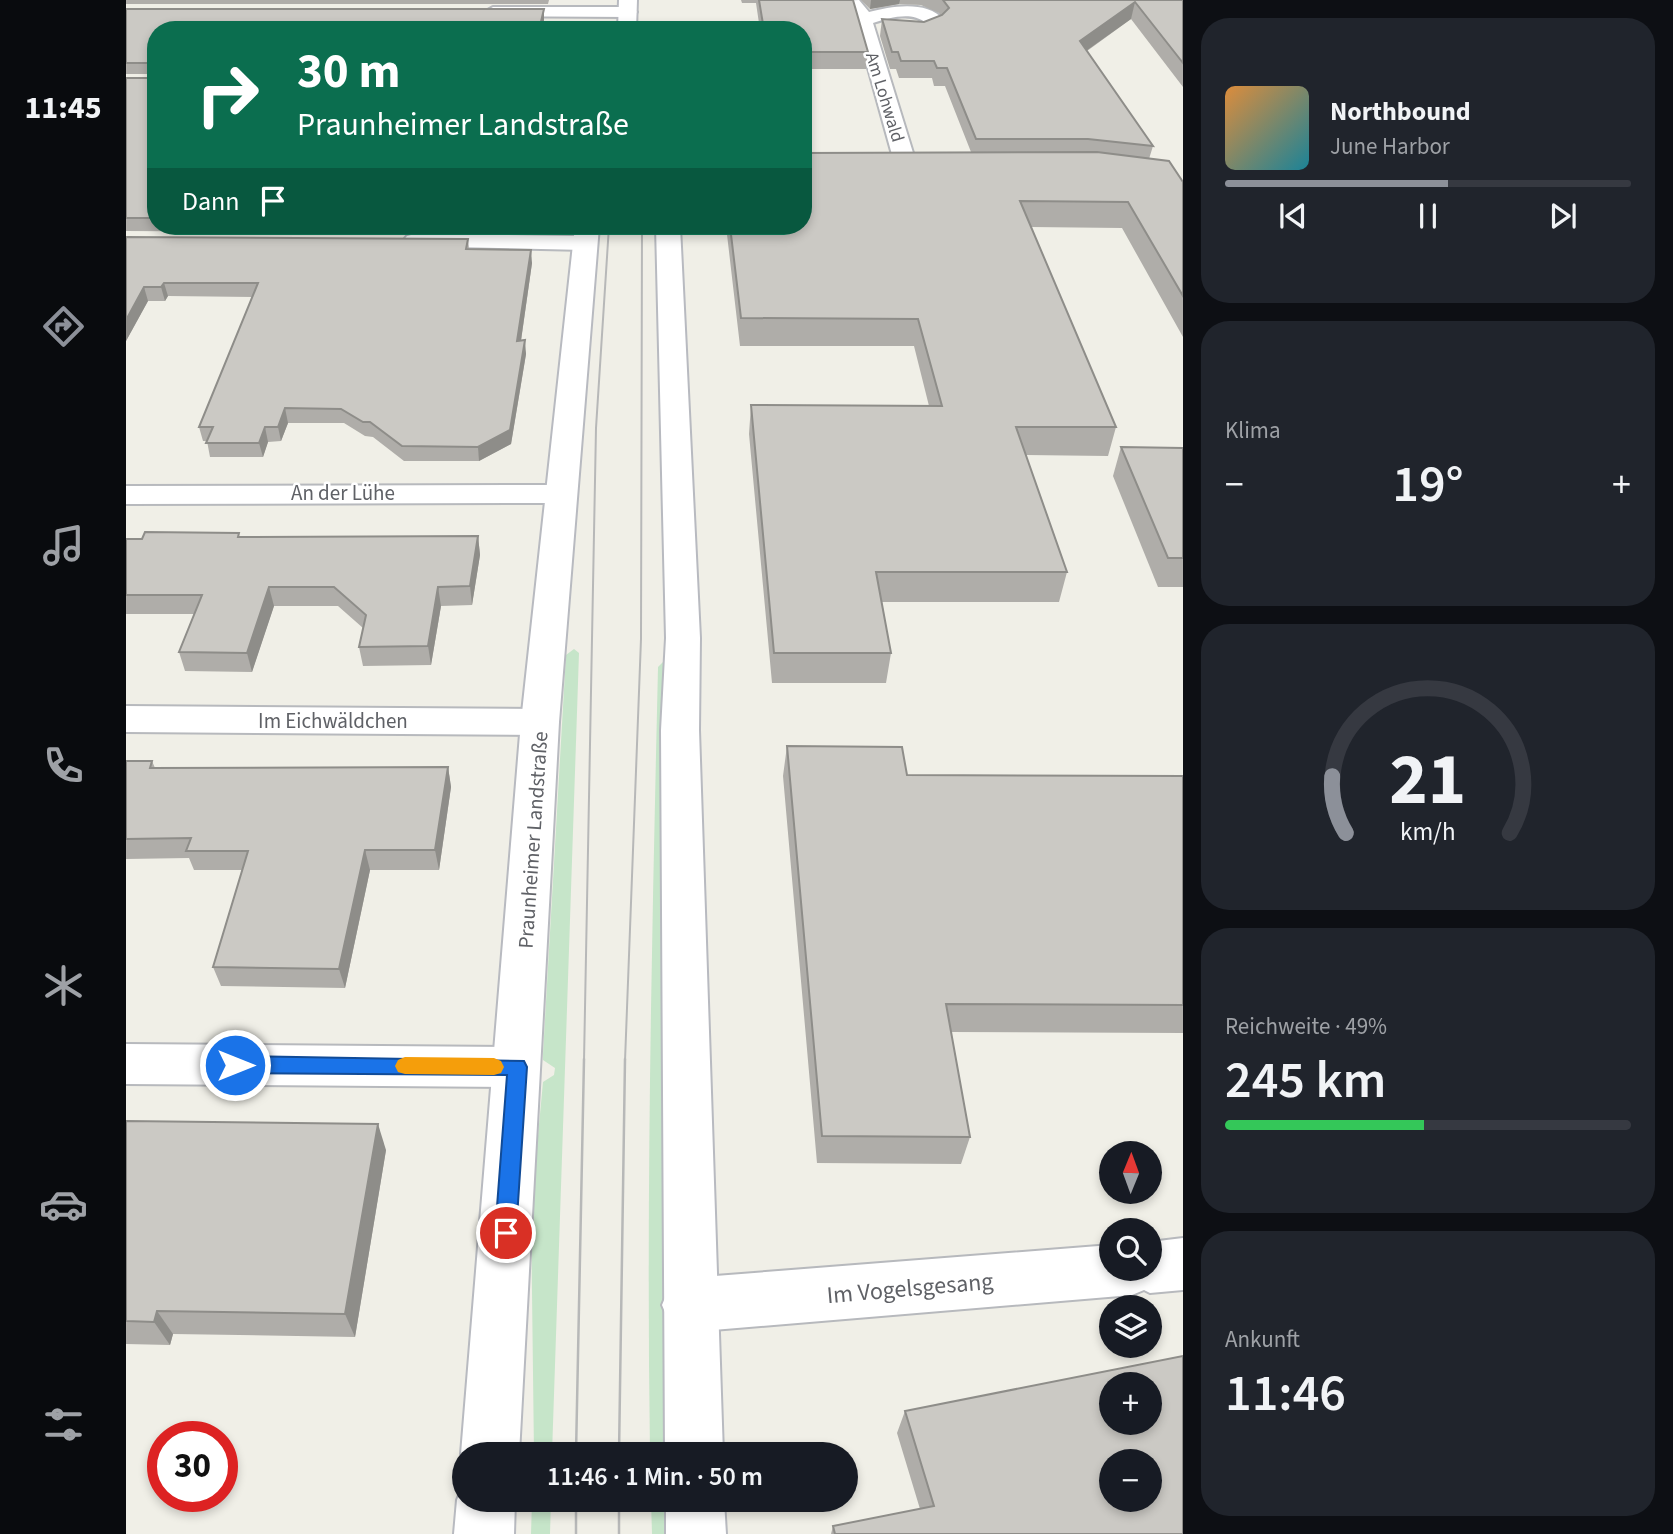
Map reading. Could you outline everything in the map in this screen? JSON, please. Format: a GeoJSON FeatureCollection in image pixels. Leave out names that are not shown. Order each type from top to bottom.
{"type":"FeatureCollection","features":[{"type":"Feature","properties":{"kind":"main road","name":"Am Lohwald"},"geometry":{"type":"LineString","coordinates":[[850,1],[864,22],[907,169]]}},
{"type":"Feature","properties":{"kind":"main road"},"geometry":{"type":"LineString","coordinates":[[471,12],[628,14]]}},
{"type":"Feature","properties":{"kind":"main road"},"geometry":{"type":"LineString","coordinates":[[881,168],[933,169]]}},
{"type":"Feature","properties":{"kind":"main road"},"geometry":{"type":"LineString","coordinates":[[385,241],[557,235]]}},
{"type":"Feature","properties":{"kind":"main road","name":"Praunheimer Landstraße"},"geometry":{"type":"LineString","coordinates":[[491,1442],[540,722],[586,235]]}},
{"type":"Feature","properties":{"kind":"main road"},"geometry":{"type":"LineString","coordinates":[[668,235],[683,638],[680,730],[694,1442]]}},
{"type":"Feature","properties":{"kind":"main road","name":"An der Lühe"},"geometry":{"type":"LineString","coordinates":[[126,495],[560,494]]}},
{"type":"Feature","properties":{"kind":"main road","name":"Im Eichwäldchen"},"geometry":{"type":"LineString","coordinates":[[126,719],[540,722]]}},
{"type":"Feature","properties":{"kind":"main road"},"geometry":{"type":"LineString","coordinates":[[126,1064],[517,1067]]}},
{"type":"Feature","properties":{"kind":"main road"},"geometry":{"type":"LineString","coordinates":[[1162,1266],[1183,1264]]}},
{"type":"Feature","properties":{"kind":"main road","name":"Im Vogelsgesang"},"geometry":{"type":"LineString","coordinates":[[689,1305],[1099,1272]]}},
{"type":"Feature","properties":{"kind":"main road"},"geometry":{"type":"LineString","coordinates":[[484,1534],[485,1512]]}},
{"type":"Feature","properties":{"kind":"main road"},"geometry":{"type":"LineString","coordinates":[[695,1512],[696,1534]]}},
{"type":"Feature","properties":{"kind":"green space"},"geometry":{"type":"Polygon","coordinates":[[[574,649],[579,653],[552,1442],[534,1442],[531,1211],[543,1082],[554,1075],[555,1068],[543,1060],[543,1054],[566,655],[574,649]]]}},
{"type":"Feature","properties":{"kind":"green space"},"geometry":{"type":"Polygon","coordinates":[[[665,660],[665,1442],[650,1442],[649,1159],[658,667],[665,660]]]}},
{"type":"Feature","properties":{"kind":"green space"},"geometry":{"type":"Polygon","coordinates":[[[532,1512],[551,1512],[550,1534],[531,1534],[532,1512]]]}},
{"type":"Feature","properties":{"kind":"green space"},"geometry":{"type":"Polygon","coordinates":[[[651,1512],[666,1512],[666,1534],[652,1534],[651,1512]]]}},
{"type":"Feature","properties":{"kind":"building"},"geometry":{"type":"Polygon","coordinates":[[[759,0],[853,0],[868,52],[812,52],[812,21],[762,21],[759,0]]]}},
{"type":"Feature","properties":{"kind":"building"},"geometry":{"type":"Polygon","coordinates":[[[943,0],[1183,0],[1183,63],[1135,2],[1080,41],[1153,146],[1088,139],[976,139],[947,68],[937,68],[934,61],[901,61],[898,52],[892,52],[882,19],[924,22],[942,15],[949,8],[943,0]]]}},
{"type":"Feature","properties":{"kind":"building"},"geometry":{"type":"Polygon","coordinates":[[[126,9],[544,9],[541,21],[147,21],[147,63],[126,63],[126,9]]]}},
{"type":"Feature","properties":{"kind":"building"},"geometry":{"type":"Polygon","coordinates":[[[126,78],[147,78],[147,218],[126,218],[126,78]]]}},
{"type":"Feature","properties":{"kind":"building"},"geometry":{"type":"Polygon","coordinates":[[[1097,152],[1169,161],[1183,182],[1183,296],[1128,202],[1020,201],[1116,427],[1016,427],[1067,572],[876,572],[891,653],[774,653],[751,405],[942,406],[918,319],[741,318],[731,235],[812,235],[812,153],[1097,152]]]}},
{"type":"Feature","properties":{"kind":"building"},"geometry":{"type":"Polygon","coordinates":[[[126,237],[468,239],[466,249],[531,250],[517,341],[525,340],[510,430],[478,447],[402,446],[370,422],[363,422],[341,409],[285,408],[278,427],[265,427],[259,443],[206,443],[213,427],[199,427],[258,283],[164,283],[161,287],[144,287],[126,320],[126,237]]]}},
{"type":"Feature","properties":{"kind":"building"},"geometry":{"type":"Polygon","coordinates":[[[1121,447],[1183,448],[1183,558],[1168,558],[1121,447]]]}},
{"type":"Feature","properties":{"kind":"building"},"geometry":{"type":"Polygon","coordinates":[[[145,532],[239,533],[238,537],[478,536],[470,586],[438,587],[428,646],[359,647],[366,615],[334,587],[269,587],[247,653],[179,652],[202,595],[126,595],[126,539],[142,539],[145,532]]]}},
{"type":"Feature","properties":{"kind":"building"},"geometry":{"type":"Polygon","coordinates":[[[787,746],[902,747],[907,775],[1183,776],[1183,1005],[946,1004],[970,1137],[822,1136],[787,746]]]}},
{"type":"Feature","properties":{"kind":"building"},"geometry":{"type":"Polygon","coordinates":[[[126,761],[152,761],[150,768],[448,767],[435,850],[365,850],[339,969],[213,967],[248,851],[186,851],[191,838],[126,839],[126,761]]]}},
{"type":"Feature","properties":{"kind":"building"},"geometry":{"type":"Polygon","coordinates":[[[126,1121],[378,1124],[345,1314],[157,1311],[154,1322],[126,1321],[126,1121]]]}},
{"type":"Feature","properties":{"kind":"building"},"geometry":{"type":"Polygon","coordinates":[[[1183,1356],[1183,1534],[835,1534],[833,1526],[934,1506],[905,1411],[1099,1373],[1099,1435],[1162,1435],[1162,1372],[1102,1372],[1183,1356]]]}},
{"type":"Feature","properties":{"kind":"tram line"},"geometry":{"type":"LineString","coordinates":[[584,1061],[596,428],[608,235]]}},
{"type":"Feature","properties":{"kind":"tram line"},"geometry":{"type":"LineString","coordinates":[[625,1061],[641,639],[642,235]]}},
{"type":"Feature","properties":{"kind":"tram line"},"geometry":{"type":"LineString","coordinates":[[576,1442],[584,1059]]}},
{"type":"Feature","properties":{"kind":"tram line"},"geometry":{"type":"LineString","coordinates":[[619,1442],[625,1059]]}},
{"type":"Feature","properties":{"kind":"tram line"},"geometry":{"type":"LineString","coordinates":[[576,1512],[576,1534]]}},
{"type":"Feature","properties":{"kind":"tram line"},"geometry":{"type":"LineString","coordinates":[[619,1512],[619,1534]]}},
{"type":"Feature","properties":{"kind":"slow traffic"},"geometry":{"type":"LineString","coordinates":[[405,1066],[494,1067]]}},
{"type":"Feature","properties":{"kind":"route"},"geometry":{"type":"LineString","coordinates":[[235,1065],[517,1067],[506,1233]]}}]}
